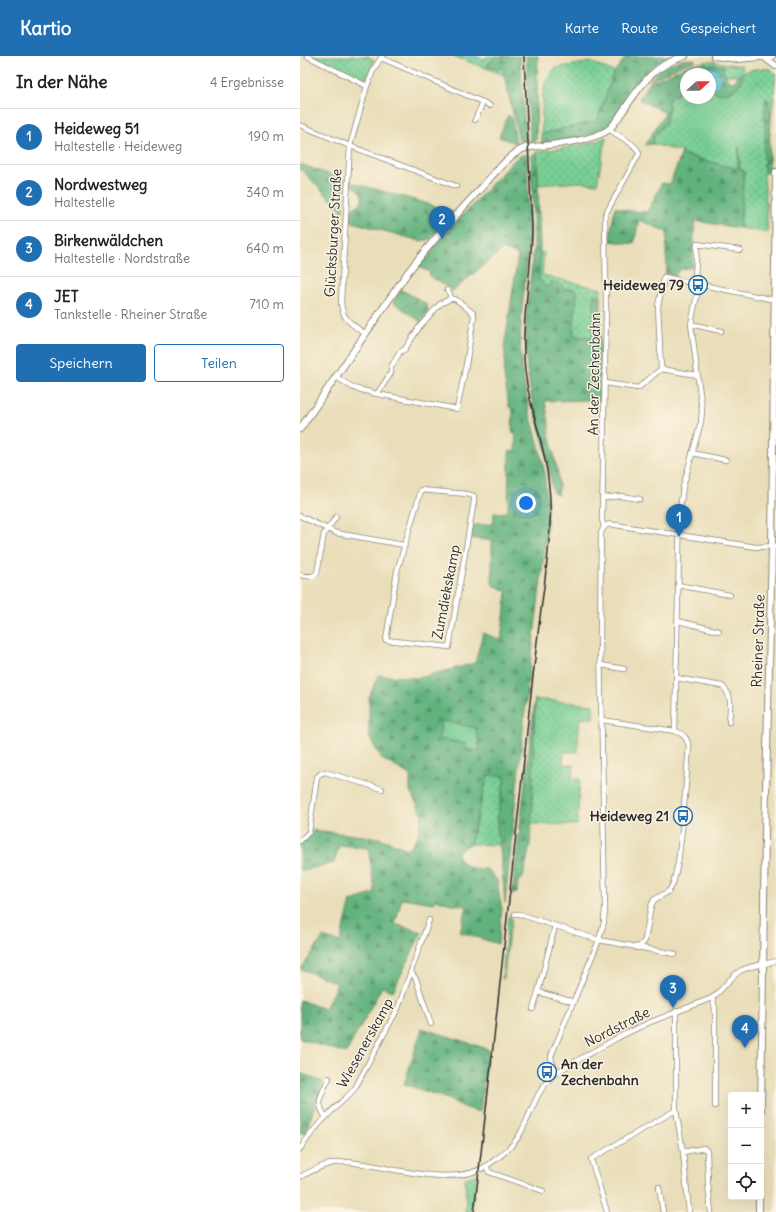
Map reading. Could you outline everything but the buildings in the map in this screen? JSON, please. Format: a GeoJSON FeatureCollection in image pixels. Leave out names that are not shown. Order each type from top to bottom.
{"type":"FeatureCollection","features":[{"type":"Feature","properties":{"kind":"main road"},"geometry":{"type":"LineString","coordinates":[[300,429],[411,268],[438,235],[515,153],[525,148],[591,138],[609,129],[655,70],[674,59],[685,56]]}},
{"type":"Feature","properties":{"kind":"main road"},"geometry":{"type":"LineString","coordinates":[[714,56],[738,59],[774,56]]}},
{"type":"Feature","properties":{"kind":"main road"},"geometry":{"type":"LineString","coordinates":[[764,57],[776,66]]}},
{"type":"Feature","properties":{"kind":"main road","name":"Rheiner Straße"},"geometry":{"type":"LineString","coordinates":[[761,1092],[768,688],[774,546],[774,300],[776,172]]}},
{"type":"Feature","properties":{"kind":"main road"},"geometry":{"type":"LineString","coordinates":[[759,1200],[759,1212]]}},
{"type":"Feature","properties":{"kind":"street"},"geometry":{"type":"LineString","coordinates":[[306,56],[367,86]]}},
{"type":"Feature","properties":{"kind":"street"},"geometry":{"type":"LineString","coordinates":[[382,57],[490,106]]}},
{"type":"Feature","properties":{"kind":"street","name":"Glücksburger Straße"},"geometry":{"type":"LineString","coordinates":[[366,334],[349,323],[345,318],[341,305],[350,146],[367,86],[374,69],[382,57]]}},
{"type":"Feature","properties":{"kind":"street"},"geometry":{"type":"LineString","coordinates":[[475,120],[483,102]]}},
{"type":"Feature","properties":{"kind":"street"},"geometry":{"type":"LineString","coordinates":[[300,125],[350,146],[456,186]]}},
{"type":"Feature","properties":{"kind":"street","name":"An der Zechenbahn"},"geometry":{"type":"LineString","coordinates":[[557,1072],[551,1056],[598,940],[604,922],[605,907],[600,641],[601,533],[604,527],[602,520],[606,383],[605,215],[639,154],[635,146],[609,129]]}},
{"type":"Feature","properties":{"kind":"street"},"geometry":{"type":"LineString","coordinates":[[676,731],[679,536],[682,492],[701,422],[702,410],[691,324],[699,285],[695,278],[697,244],[740,250]]}},
{"type":"Feature","properties":{"kind":"street"},"geometry":{"type":"LineString","coordinates":[[661,369],[658,306],[664,277],[774,300]]}},
{"type":"Feature","properties":{"kind":"street"},"geometry":{"type":"LineString","coordinates":[[447,290],[450,294],[450,299]]}},
{"type":"Feature","properties":{"kind":"street"},"geometry":{"type":"LineString","coordinates":[[336,377],[354,388],[377,394],[457,409],[466,365],[474,316],[473,313],[455,300],[450,299],[440,304],[420,326],[405,349],[400,352],[391,367],[391,373],[377,394]]}},
{"type":"Feature","properties":{"kind":"street"},"geometry":{"type":"LineString","coordinates":[[691,324],[721,331]]}},
{"type":"Feature","properties":{"kind":"street"},"geometry":{"type":"LineString","coordinates":[[606,383],[638,388],[661,369],[697,375]]}},
{"type":"Feature","properties":{"kind":"street"},"geometry":{"type":"LineString","coordinates":[[692,453],[726,460]]}},
{"type":"Feature","properties":{"kind":"street","name":"Zumdiekskamp"},"geometry":{"type":"LineString","coordinates":[[421,490],[474,496],[449,647],[386,640],[397,572],[404,545],[421,490]]}},
{"type":"Feature","properties":{"kind":"street"},"geometry":{"type":"LineString","coordinates":[[603,498],[620,496],[640,499]]}},
{"type":"Feature","properties":{"kind":"street"},"geometry":{"type":"LineString","coordinates":[[300,516],[336,533],[404,545]]}},
{"type":"Feature","properties":{"kind":"street"},"geometry":{"type":"LineString","coordinates":[[300,575],[311,577],[317,573],[324,534],[336,517]]}},
{"type":"Feature","properties":{"kind":"street"},"geometry":{"type":"LineString","coordinates":[[604,527],[609,524],[756,547],[774,546]]}},
{"type":"Feature","properties":{"kind":"street"},"geometry":{"type":"LineString","coordinates":[[678,585],[730,595]]}},
{"type":"Feature","properties":{"kind":"street"},"geometry":{"type":"LineString","coordinates":[[678,622],[719,631]]}},
{"type":"Feature","properties":{"kind":"street"},"geometry":{"type":"LineString","coordinates":[[600,665],[624,669]]}},
{"type":"Feature","properties":{"kind":"street"},"geometry":{"type":"LineString","coordinates":[[676,678],[722,686],[727,690],[730,695],[729,722]]}},
{"type":"Feature","properties":{"kind":"street"},"geometry":{"type":"LineString","coordinates":[[602,720],[676,731],[687,739],[689,747],[682,830],[678,863],[673,884],[669,891],[654,900],[651,906],[645,940],[637,948]]}},
{"type":"Feature","properties":{"kind":"street"},"geometry":{"type":"LineString","coordinates":[[300,841],[309,832],[318,777],[320,774],[325,772],[382,789]]}},
{"type":"Feature","properties":{"kind":"street"},"geometry":{"type":"LineString","coordinates":[[515,914],[598,940],[675,954]]}},
{"type":"Feature","properties":{"kind":"street","name":"Wiesenerskamp"},"geometry":{"type":"LineString","coordinates":[[300,1149],[326,1116],[348,1097],[355,1088],[398,1008],[430,920]]}},
{"type":"Feature","properties":{"kind":"street"},"geometry":{"type":"LineString","coordinates":[[533,1009],[555,926]]}},
{"type":"Feature","properties":{"kind":"street","name":"Nordstraße"},"geometry":{"type":"LineString","coordinates":[[300,1176],[324,1165],[347,1162],[422,1174],[450,1176],[479,1171],[501,1156],[516,1140],[521,1133],[542,1087],[557,1072],[619,1037],[648,1023],[712,998],[719,993],[740,971],[749,967],[776,961]]}},
{"type":"Feature","properties":{"kind":"street"},"geometry":{"type":"LineString","coordinates":[[411,972],[416,979],[431,1024]]}},
{"type":"Feature","properties":{"kind":"street"},"geometry":{"type":"LineString","coordinates":[[538,992],[574,1002]]}},
{"type":"Feature","properties":{"kind":"street"},"geometry":{"type":"LineString","coordinates":[[712,998],[715,1008],[715,1106]]}},
{"type":"Feature","properties":{"kind":"street"},"geometry":{"type":"LineString","coordinates":[[676,1011],[676,1110],[683,1152],[689,1212]]}},
{"type":"Feature","properties":{"kind":"street","name":"Wiesenerskamp"},"geometry":{"type":"LineString","coordinates":[[326,1116],[321,1111],[319,1105],[320,1097],[329,1078]]}},
{"type":"Feature","properties":{"kind":"street"},"geometry":{"type":"LineString","coordinates":[[607,1212],[590,1159],[676,1110]]}},
{"type":"Feature","properties":{"kind":"street"},"geometry":{"type":"LineString","coordinates":[[683,1152],[704,1148],[708,1150],[710,1212]]}},
{"type":"Feature","properties":{"kind":"street"},"geometry":{"type":"LineString","coordinates":[[486,1166],[489,1172],[543,1191]]}},
{"type":"Feature","properties":{"kind":"street"},"geometry":{"type":"LineString","coordinates":[[659,1188],[663,1212]]}},
{"type":"Feature","properties":{"kind":"green space"},"geometry":{"type":"Polygon","coordinates":[[[313,56],[368,56],[374,60],[369,75],[362,81],[313,56]]]}},
{"type":"Feature","properties":{"kind":"green space"},"geometry":{"type":"Polygon","coordinates":[[[453,56],[475,56],[484,59],[488,56],[496,56],[487,66],[502,66],[504,75],[453,56]]]}},
{"type":"Feature","properties":{"kind":"green space"},"geometry":{"type":"Polygon","coordinates":[[[496,56],[520,56],[526,143],[519,140],[502,67],[499,70],[487,66],[496,56]]]}},
{"type":"Feature","properties":{"kind":"green space"},"geometry":{"type":"Polygon","coordinates":[[[526,56],[538,56],[536,141],[530,142],[526,56]]]}},
{"type":"Feature","properties":{"kind":"green space"},"geometry":{"type":"Polygon","coordinates":[[[627,56],[671,56],[654,66],[640,80],[607,128],[595,133],[542,144],[541,134],[597,121],[614,72],[627,56]]]}},
{"type":"Feature","properties":{"kind":"green space"},"geometry":{"type":"Polygon","coordinates":[[[694,59],[696,61],[685,64],[649,81],[661,68],[681,60],[694,59]]]}},
{"type":"Feature","properties":{"kind":"green space"},"geometry":{"type":"Polygon","coordinates":[[[710,61],[742,65],[743,73],[753,69],[763,68],[771,69],[776,74],[768,173],[770,114],[765,104],[764,171],[768,233],[740,228],[744,171],[740,170],[739,150],[737,169],[685,155],[682,152],[653,144],[654,136],[666,122],[669,109],[667,100],[680,91],[680,104],[716,104],[716,92],[726,92],[740,84],[740,74],[737,77],[736,75],[726,75],[726,78],[723,70],[724,66],[703,64],[702,68],[695,68],[696,64],[693,64],[710,61]]]}},
{"type":"Feature","properties":{"kind":"green space"},"geometry":{"type":"Polygon","coordinates":[[[591,62],[614,72],[597,121],[541,134],[543,92],[545,83],[555,68],[591,62]]]}},
{"type":"Feature","properties":{"kind":"green space"},"geometry":{"type":"Polygon","coordinates":[[[696,64],[695,68],[682,68],[696,64]]]}},
{"type":"Feature","properties":{"kind":"green space"},"geometry":{"type":"Polygon","coordinates":[[[703,64],[724,66],[723,70],[729,82],[735,81],[740,73],[743,75],[743,78],[739,85],[733,90],[726,94],[719,94],[716,93],[716,87],[720,85],[722,80],[720,72],[714,67],[702,68],[703,64]]]}},
{"type":"Feature","properties":{"kind":"green space"},"geometry":{"type":"Polygon","coordinates":[[[680,69],[680,91],[668,100],[669,109],[666,122],[654,136],[653,144],[645,145],[665,113],[639,99],[648,84],[680,69]]]}},
{"type":"Feature","properties":{"kind":"green space"},"geometry":{"type":"Polygon","coordinates":[[[766,98],[769,101],[770,114],[768,173],[765,173],[764,171],[766,98]]]}},
{"type":"Feature","properties":{"kind":"green space"},"geometry":{"type":"Polygon","coordinates":[[[508,115],[512,119],[516,143],[499,137],[508,115]]]}},
{"type":"Feature","properties":{"kind":"green space"},"geometry":{"type":"Polygon","coordinates":[[[606,137],[597,184],[580,182],[538,185],[537,152],[582,145],[606,137]]]}},
{"type":"Feature","properties":{"kind":"green space"},"geometry":{"type":"Polygon","coordinates":[[[739,146],[740,169],[744,171],[740,228],[695,221],[692,267],[678,270],[676,276],[665,274],[667,266],[667,232],[639,220],[634,244],[609,241],[615,207],[631,211],[647,212],[662,183],[670,184],[682,152],[685,155],[737,169],[739,146]]]}},
{"type":"Feature","properties":{"kind":"green space"},"geometry":{"type":"Polygon","coordinates":[[[537,152],[540,249],[539,279],[547,287],[549,286],[550,281],[562,285],[563,289],[573,289],[577,292],[573,332],[577,337],[591,337],[593,333],[594,295],[599,295],[601,300],[599,400],[545,401],[549,432],[558,474],[558,495],[553,493],[546,452],[532,401],[527,369],[526,321],[534,244],[531,156],[537,152]]]}},
{"type":"Feature","properties":{"kind":"green space"},"geometry":{"type":"Polygon","coordinates":[[[525,154],[527,155],[529,239],[520,340],[522,372],[529,410],[544,469],[547,503],[547,526],[527,692],[505,903],[499,838],[497,835],[498,815],[505,776],[488,775],[470,844],[459,851],[457,855],[467,866],[487,869],[497,880],[502,909],[498,944],[460,932],[467,906],[455,905],[436,900],[433,903],[402,898],[395,924],[422,932],[393,991],[382,987],[346,1053],[300,1039],[300,1000],[325,1009],[337,983],[301,969],[323,937],[340,942],[351,901],[375,893],[368,848],[339,845],[334,863],[300,871],[300,843],[313,830],[379,838],[408,849],[418,836],[422,814],[410,791],[410,775],[382,759],[369,737],[369,698],[378,675],[418,678],[475,663],[483,633],[501,640],[507,592],[492,584],[492,541],[470,538],[472,525],[493,524],[494,513],[508,512],[509,451],[515,451],[516,436],[512,431],[513,411],[509,407],[504,376],[504,349],[518,255],[503,249],[453,291],[430,276],[429,272],[419,267],[419,265],[432,252],[435,245],[518,157],[525,154]],[[442,721],[439,736],[441,739],[467,744],[466,750],[480,750],[476,728],[442,721]]]}},
{"type":"Feature","properties":{"kind":"green space"},"geometry":{"type":"Polygon","coordinates":[[[300,164],[345,180],[343,212],[302,170],[300,170],[300,164]]]}},
{"type":"Feature","properties":{"kind":"green space"},"geometry":{"type":"Polygon","coordinates":[[[350,182],[422,202],[455,213],[429,240],[420,241],[352,222],[348,218],[350,211],[362,202],[362,196],[356,188],[351,186],[350,182]]]}},
{"type":"Feature","properties":{"kind":"green space"},"geometry":{"type":"Polygon","coordinates":[[[540,252],[544,253],[542,275],[601,289],[601,300],[599,295],[594,295],[593,333],[591,337],[577,337],[573,332],[577,292],[573,289],[563,289],[550,282],[547,288],[539,279],[540,252]]]}},
{"type":"Feature","properties":{"kind":"green space"},"geometry":{"type":"Polygon","coordinates":[[[401,290],[427,305],[428,312],[421,321],[393,302],[401,290]]]}},
{"type":"Feature","properties":{"kind":"green space"},"geometry":{"type":"Polygon","coordinates":[[[535,699],[593,705],[593,718],[580,719],[577,752],[564,752],[563,764],[574,765],[572,779],[580,779],[577,825],[531,824],[535,699]]]}},
{"type":"Feature","properties":{"kind":"green space"},"geometry":{"type":"Polygon","coordinates":[[[535,699],[530,845],[523,878],[518,881],[517,893],[512,894],[535,699]]]}},
{"type":"Feature","properties":{"kind":"green space"},"geometry":{"type":"Polygon","coordinates":[[[442,720],[476,728],[480,751],[466,750],[466,744],[441,739],[439,736],[442,720]]]}},
{"type":"Feature","properties":{"kind":"green space"},"geometry":{"type":"Polygon","coordinates":[[[488,775],[505,776],[498,815],[497,835],[499,838],[499,845],[470,844],[488,775]]]}},
{"type":"Feature","properties":{"kind":"green space"},"geometry":{"type":"Polygon","coordinates":[[[510,915],[511,925],[504,977],[502,979],[508,918],[510,915]]]}},
{"type":"Feature","properties":{"kind":"green space"},"geometry":{"type":"Polygon","coordinates":[[[422,1028],[488,1049],[480,1112],[404,1084],[422,1028]]]}},
{"type":"Feature","properties":{"kind":"green space"},"geometry":{"type":"Polygon","coordinates":[[[300,1073],[323,1082],[306,1134],[300,1132],[300,1073]]]}},
{"type":"Feature","properties":{"kind":"green space"},"geometry":{"type":"Polygon","coordinates":[[[476,1175],[471,1212],[465,1212],[465,1178],[476,1175]]]}},
{"type":"Feature","properties":{"kind":"water"},"geometry":{"type":"Polygon","coordinates":[[[716,69],[720,72],[721,78],[720,84],[717,87],[716,69]]]}},
{"type":"Feature","properties":{"kind":"waterway"},"geometry":{"type":"LineString","coordinates":[[465,56],[479,61]]}},
{"type":"Feature","properties":{"kind":"railway"},"geometry":{"type":"LineString","coordinates":[[474,1212],[547,559],[550,517],[550,495],[546,465],[525,371],[524,335],[532,227],[524,56]]}},
{"type":"Feature","properties":{"kind":"place","name":"Nordwestweg"},"geometry":{"type":"Point","coordinates":[442,239]}},
{"type":"Feature","properties":{"kind":"place","name":"Heideweg 79"},"geometry":{"type":"Point","coordinates":[698,285]}},
{"type":"Feature","properties":{"kind":"place","name":"Heideweg 51"},"geometry":{"type":"Point","coordinates":[679,537]}},
{"type":"Feature","properties":{"kind":"place","name":"Heideweg 21"},"geometry":{"type":"Point","coordinates":[683,816]}},
{"type":"Feature","properties":{"kind":"place","name":"Birkenwäldchen"},"geometry":{"type":"Point","coordinates":[673,1008]}},
{"type":"Feature","properties":{"kind":"place","name":"JET"},"geometry":{"type":"Point","coordinates":[745,1048]}},
{"type":"Feature","properties":{"kind":"place","name":"An der Zechenbahn"},"geometry":{"type":"Point","coordinates":[547,1072]}}]}
